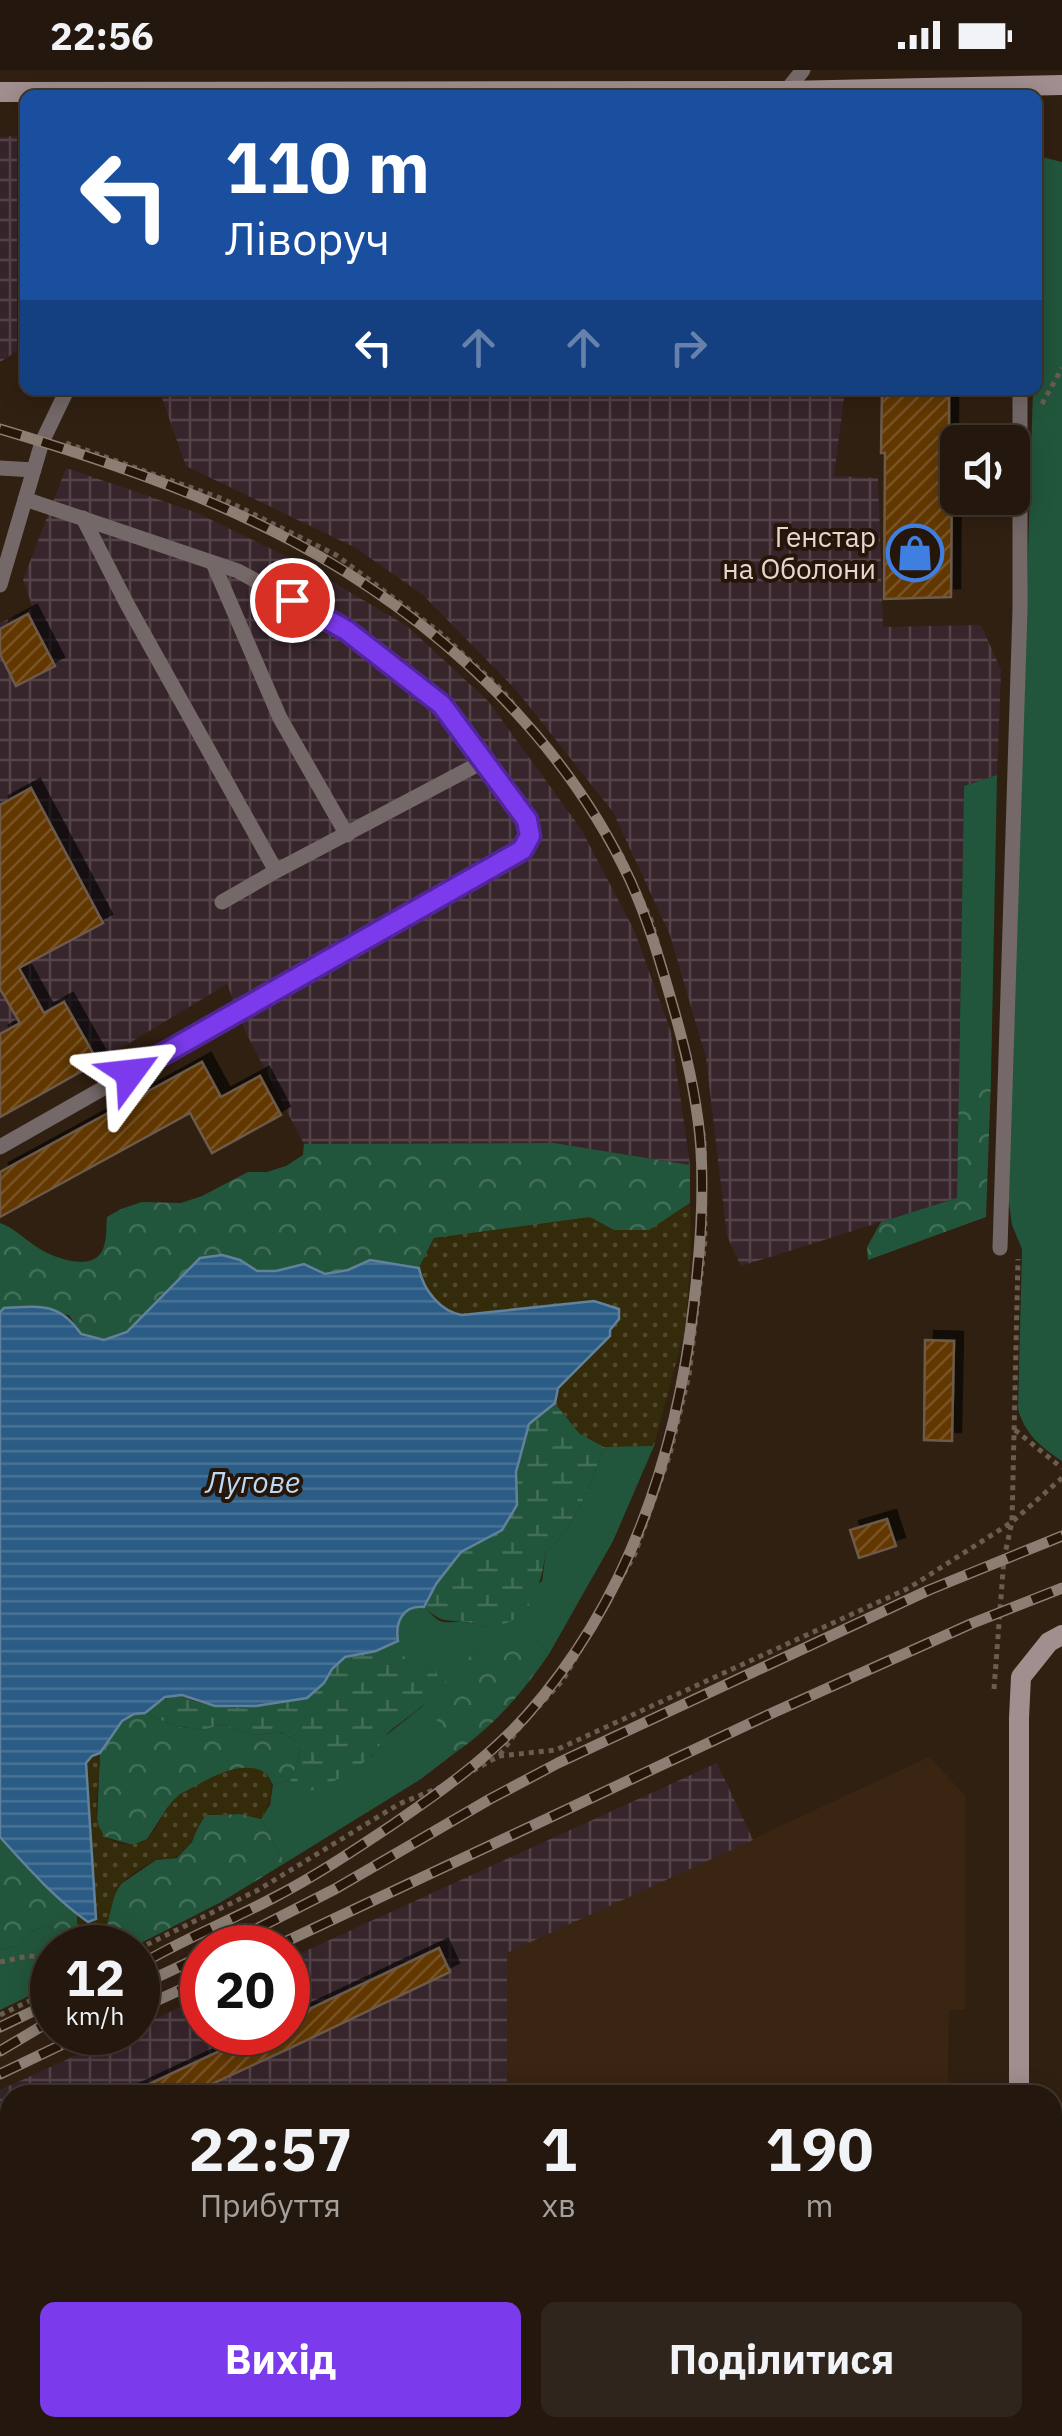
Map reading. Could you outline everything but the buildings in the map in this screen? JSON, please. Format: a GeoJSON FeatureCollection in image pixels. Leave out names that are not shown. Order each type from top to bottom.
{"type":"FeatureCollection","features":[{"type":"Feature","properties":{"kind":"main road"},"geometry":{"type":"LineString","coordinates":[[890,90],[1062,85]]}},
{"type":"Feature","properties":{"kind":"main road"},"geometry":{"type":"LineString","coordinates":[[1019,2085],[1021,1678],[1049,1642],[1062,1635]]}},
{"type":"Feature","properties":{"kind":"lane"},"geometry":{"type":"LineString","coordinates":[[0,585],[45,435],[65,395]]}},
{"type":"Feature","properties":{"kind":"lane"},"geometry":{"type":"LineString","coordinates":[[1000,1248],[1020,598],[1020,395]]}},
{"type":"Feature","properties":{"kind":"lane"},"geometry":{"type":"LineString","coordinates":[[0,468],[34,470]]}},
{"type":"Feature","properties":{"kind":"lane"},"geometry":{"type":"LineString","coordinates":[[0,1147],[522,850],[530,836],[527,820],[442,705],[346,630],[238,571],[25,499]]}},
{"type":"Feature","properties":{"kind":"lane"},"geometry":{"type":"LineString","coordinates":[[83,518],[276,870]]}},
{"type":"Feature","properties":{"kind":"lane"},"geometry":{"type":"LineString","coordinates":[[213,562],[280,718],[347,834]]}},
{"type":"Feature","properties":{"kind":"lane"},"geometry":{"type":"LineString","coordinates":[[222,902],[484,761]]}},
{"type":"Feature","properties":{"kind":"path"},"geometry":{"type":"LineString","coordinates":[[45,435],[223,499],[320,547],[438,631],[502,690],[547,746],[621,854],[651,920],[688,1051],[704,1139],[706,1241],[689,1375],[670,1454],[634,1554],[563,1680],[499,1756]]}},
{"type":"Feature","properties":{"kind":"path"},"geometry":{"type":"LineString","coordinates":[[994,1689],[1004,1558],[1012,1522],[1018,1248]]}},
{"type":"Feature","properties":{"kind":"path"},"geometry":{"type":"LineString","coordinates":[[1014,1430],[1062,1468]]}},
{"type":"Feature","properties":{"kind":"path"},"geometry":{"type":"LineString","coordinates":[[160,1938],[258,1890],[399,1804],[454,1782],[499,1756],[556,1750],[910,1588],[1012,1522],[1062,1478]]}},
{"type":"Feature","properties":{"kind":"path"},"geometry":{"type":"LineString","coordinates":[[0,1962],[30,1956]]}},
{"type":"Feature","properties":{"kind":"path"},"geometry":{"type":"LineString","coordinates":[[0,2015],[30,2001]]}},
{"type":"Feature","properties":{"kind":"shaded area"},"geometry":{"type":"Polygon","coordinates":[[[17,136],[17,351],[0,362],[0,137],[17,136]]]}},
{"type":"Feature","properties":{"kind":"shaded area"},"geometry":{"type":"Polygon","coordinates":[[[161,395],[844,395],[834,476],[878,478],[883,627],[981,625],[1001,670],[997,775],[964,786],[957,1198],[741,1266],[727,1236],[706,1058],[670,935],[613,812],[517,691],[423,595],[356,548],[186,466],[161,395]]]}},
{"type":"Feature","properties":{"kind":"shaded area"},"geometry":{"type":"Polygon","coordinates":[[[66,468],[195,512],[304,565],[407,626],[488,701],[581,829],[634,930],[671,1032],[690,1165],[554,1143],[304,1144],[246,1033],[227,984],[0,1117],[0,623],[33,608],[23,580],[66,468]]]}},
{"type":"Feature","properties":{"kind":"shaded area"},"geometry":{"type":"Polygon","coordinates":[[[929,1757],[965,1795],[965,2009],[949,2011],[948,2085],[507,2085],[507,1953],[929,1757]]]}},
{"type":"Feature","properties":{"kind":"shaded area"},"geometry":{"type":"Polygon","coordinates":[[[717,1763],[753,1840],[507,1953],[507,2085],[11,2085],[77,2055],[160,2055],[160,2017],[180,2007],[180,2055],[310,2055],[310,1949],[717,1763]]]}},
{"type":"Feature","properties":{"kind":"green space"},"geometry":{"type":"Polygon","coordinates":[[[1042,157],[1062,162],[1062,1461],[1035,1439],[1018,1409],[1022,1249],[1012,1225],[1008,1196],[1033,395],[1042,395],[1042,157]]]}},
{"type":"Feature","properties":{"kind":"green space"},"geometry":{"type":"Polygon","coordinates":[[[997,775],[991,1079],[959,1079],[964,786],[997,775]]]}},
{"type":"Feature","properties":{"kind":"green space"},"geometry":{"type":"Polygon","coordinates":[[[959,1079],[991,1079],[986,1217],[868,1260],[867,1247],[881,1222],[957,1198],[959,1079]]]}},
{"type":"Feature","properties":{"kind":"green space"},"geometry":{"type":"Polygon","coordinates":[[[554,1143],[690,1165],[690,1203],[649,1231],[434,1238],[419,1268],[370,1260],[325,1275],[304,1264],[257,1271],[240,1260],[200,1258],[127,1332],[104,1340],[81,1334],[69,1315],[4,1308],[0,1312],[0,1223],[47,1253],[83,1262],[98,1256],[105,1242],[107,1217],[121,1209],[142,1202],[181,1203],[202,1196],[248,1172],[286,1166],[303,1155],[304,1144],[554,1143]]]}},
{"type":"Feature","properties":{"kind":"green space"},"geometry":{"type":"Polygon","coordinates":[[[555,1403],[579,1433],[604,1447],[574,1517],[546,1552],[532,1601],[516,1618],[490,1627],[440,1618],[424,1607],[436,1584],[461,1552],[502,1530],[517,1505],[516,1472],[529,1424],[555,1403]]]}},
{"type":"Feature","properties":{"kind":"green space"},"geometry":{"type":"Polygon","coordinates":[[[654,1446],[613,1541],[549,1654],[536,1641],[475,1650],[452,1674],[446,1750],[456,1752],[421,1779],[285,1863],[261,1819],[270,1805],[273,1785],[290,1779],[292,1785],[372,1756],[384,1737],[423,1706],[428,1668],[409,1667],[405,1659],[396,1631],[404,1613],[422,1607],[443,1622],[487,1627],[542,1581],[546,1552],[574,1517],[604,1447],[654,1446]]]}},
{"type":"Feature","properties":{"kind":"green space"},"geometry":{"type":"Polygon","coordinates":[[[521,1638],[536,1641],[549,1654],[495,1720],[456,1752],[446,1750],[436,1711],[445,1682],[475,1650],[521,1638]]]}},
{"type":"Feature","properties":{"kind":"green space"},"geometry":{"type":"Polygon","coordinates":[[[398,1641],[409,1667],[436,1669],[435,1690],[422,1706],[387,1734],[369,1758],[314,1790],[292,1785],[290,1779],[300,1750],[293,1738],[280,1732],[253,1735],[223,1724],[203,1730],[175,1726],[145,1713],[174,1696],[236,1707],[302,1699],[315,1692],[339,1661],[398,1641]]]}},
{"type":"Feature","properties":{"kind":"green space"},"geometry":{"type":"Polygon","coordinates":[[[145,1713],[175,1726],[203,1730],[223,1724],[253,1735],[279,1732],[293,1738],[300,1750],[297,1765],[290,1779],[273,1785],[267,1774],[242,1768],[226,1772],[180,1794],[147,1839],[133,1845],[105,1837],[97,1824],[100,1753],[122,1721],[145,1713]]]}},
{"type":"Feature","properties":{"kind":"green space"},"geometry":{"type":"Polygon","coordinates":[[[240,1814],[261,1819],[285,1863],[160,1933],[160,1925],[107,1925],[113,1897],[121,1884],[156,1860],[177,1858],[192,1842],[206,1815],[240,1814]]]}},
{"type":"Feature","properties":{"kind":"green space"},"geometry":{"type":"Polygon","coordinates":[[[0,1837],[35,1877],[77,1914],[77,1923],[107,1925],[30,1925],[30,1932],[20,1945],[0,1950],[0,1837]]]}},
{"type":"Feature","properties":{"kind":"green space"},"geometry":{"type":"Polygon","coordinates":[[[30,1932],[30,1996],[0,2010],[0,1950],[20,1945],[30,1932]]]}},
{"type":"Feature","properties":{"kind":"sand"},"geometry":{"type":"Polygon","coordinates":[[[690,1203],[687,1321],[654,1446],[604,1447],[579,1433],[555,1403],[558,1388],[610,1336],[602,1304],[594,1301],[462,1315],[449,1313],[421,1278],[419,1268],[434,1238],[590,1217],[614,1230],[649,1230],[690,1203]]]}},
{"type":"Feature","properties":{"kind":"sand"},"geometry":{"type":"Polygon","coordinates":[[[100,1753],[97,1819],[104,1835],[119,1843],[137,1844],[147,1839],[177,1797],[226,1771],[262,1771],[271,1783],[270,1801],[261,1819],[240,1814],[206,1815],[184,1851],[174,1858],[152,1862],[122,1883],[105,1925],[78,1925],[77,1914],[88,1922],[96,1919],[86,1763],[100,1753]]]}},
{"type":"Feature","properties":{"kind":"water","name":"Лугове"},"geometry":{"type":"Polygon","coordinates":[[[222,1255],[257,1271],[304,1264],[325,1274],[348,1270],[370,1260],[419,1268],[434,1299],[462,1315],[594,1301],[619,1309],[619,1319],[610,1336],[558,1388],[555,1403],[529,1424],[516,1472],[517,1505],[502,1530],[461,1552],[424,1607],[410,1609],[402,1616],[398,1641],[376,1651],[345,1657],[307,1698],[256,1706],[215,1706],[182,1695],[165,1697],[145,1713],[122,1721],[100,1753],[86,1763],[96,1919],[88,1922],[53,1893],[0,1837],[0,1312],[4,1308],[48,1308],[65,1316],[81,1334],[104,1340],[127,1332],[200,1258],[222,1255]]]}},
{"type":"Feature","properties":{"kind":"railway"},"geometry":{"type":"LineString","coordinates":[[0,429],[149,478],[292,541],[395,605],[488,684],[568,776],[630,880],[677,1021],[691,1076],[699,1132],[702,1189],[698,1264],[675,1414],[642,1522],[593,1624],[526,1716],[462,1774],[410,1813],[303,1881],[160,1954]]}},
{"type":"Feature","properties":{"kind":"railway"},"geometry":{"type":"LineString","coordinates":[[264,1925],[558,1763],[929,1590],[1062,1536]]}},
{"type":"Feature","properties":{"kind":"railway"},"geometry":{"type":"LineString","coordinates":[[310,1930],[770,1714],[973,1623],[1062,1588]]}},
{"type":"Feature","properties":{"kind":"railway"},"geometry":{"type":"LineString","coordinates":[[160,1976],[180,1966]]}},
{"type":"Feature","properties":{"kind":"railway"},"geometry":{"type":"LineString","coordinates":[[160,1999],[180,1990]]}},
{"type":"Feature","properties":{"kind":"railway"},"geometry":{"type":"LineString","coordinates":[[0,2027],[30,2013]]}},
{"type":"Feature","properties":{"kind":"railway"},"geometry":{"type":"LineString","coordinates":[[0,2051],[30,2033]]}},
{"type":"Feature","properties":{"kind":"railway"},"geometry":{"type":"LineString","coordinates":[[0,2074],[40,2055]]}},
{"type":"Feature","properties":{"kind":"place","name":"Генстар на Оболони"},"geometry":{"type":"Point","coordinates":[915,553]}},
{"type":"Feature","properties":{"kind":"route"},"geometry":{"type":"LineString","coordinates":[[130,1073],[522,850],[530,836],[527,820],[442,705],[346,630],[292,600]]}}]}
